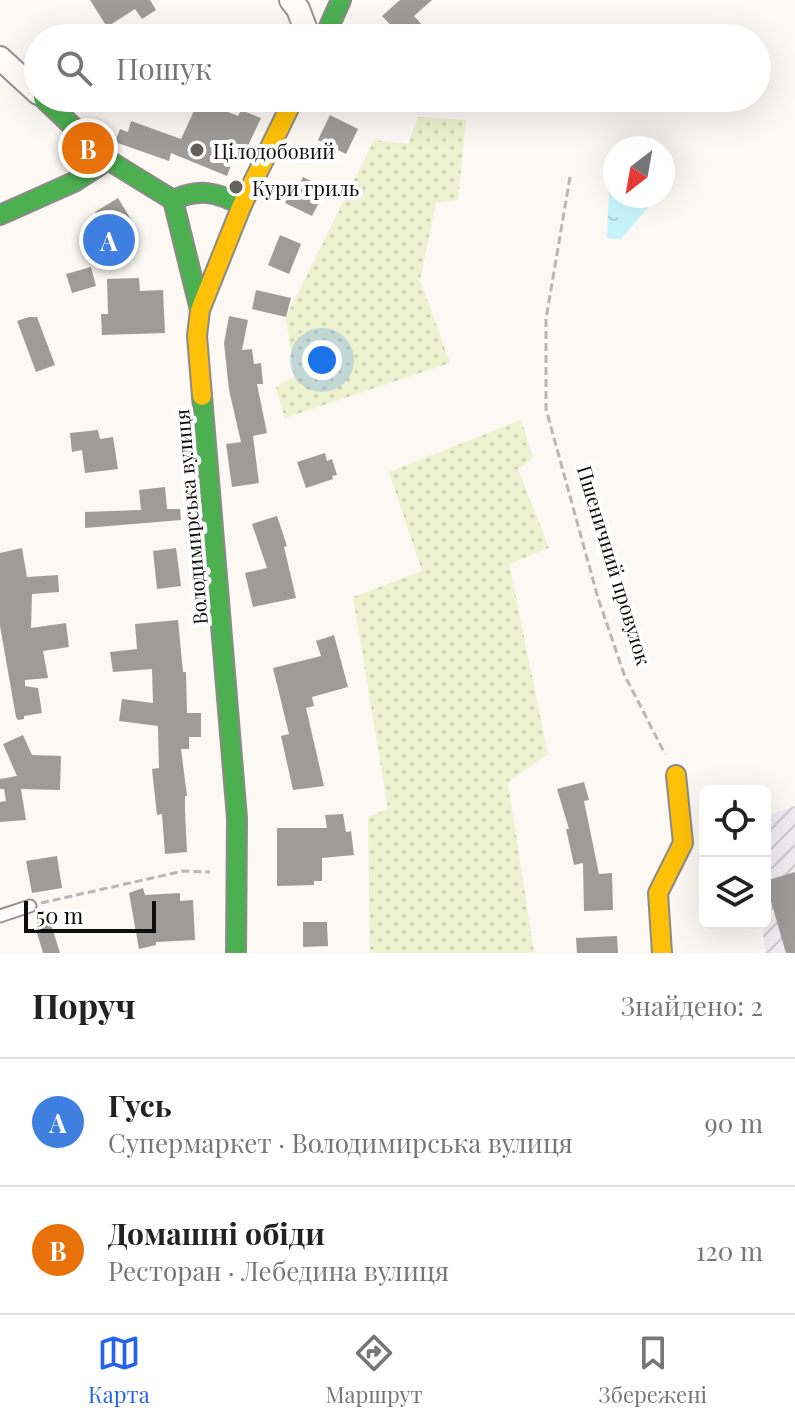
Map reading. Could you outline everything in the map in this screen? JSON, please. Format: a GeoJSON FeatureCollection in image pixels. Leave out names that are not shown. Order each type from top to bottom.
{"type":"FeatureCollection","features":[{"type":"Feature","properties":{"kind":"main road"},"geometry":{"type":"LineString","coordinates":[[330,24],[341,0]]}},
{"type":"Feature","properties":{"kind":"main road"},"geometry":{"type":"LineString","coordinates":[[58,112],[108,160],[173,200],[200,310]]}},
{"type":"Feature","properties":{"kind":"main road","name":"Володимирська вулиця"},"geometry":{"type":"LineString","coordinates":[[236,953],[237,818],[197,336],[200,310],[242,205],[287,112]]}},
{"type":"Feature","properties":{"kind":"main road"},"geometry":{"type":"LineString","coordinates":[[0,215],[74,182],[108,160]]}},
{"type":"Feature","properties":{"kind":"main road"},"geometry":{"type":"LineString","coordinates":[[173,200],[195,189],[219,194],[242,205]]}},
{"type":"Feature","properties":{"kind":"main road"},"geometry":{"type":"LineString","coordinates":[[662,953],[658,893],[683,843],[676,775]]}},
{"type":"Feature","properties":{"kind":"street"},"geometry":{"type":"LineString","coordinates":[[291,0],[304,24]]}},
{"type":"Feature","properties":{"kind":"street"},"geometry":{"type":"LineString","coordinates":[[0,58],[24,80]]}},
{"type":"Feature","properties":{"kind":"lane"},"geometry":{"type":"LineString","coordinates":[[0,916],[30,906]]}},
{"type":"Feature","properties":{"kind":"path","name":"Пшеничний провулок"},"geometry":{"type":"LineString","coordinates":[[570,177],[546,319],[546,409],[598,598],[624,674],[676,775]]}},
{"type":"Feature","properties":{"kind":"path"},"geometry":{"type":"LineString","coordinates":[[30,906],[183,871],[211,872]]}},
{"type":"Feature","properties":{"kind":"shaded area"},"geometry":{"type":"Polygon","coordinates":[[[795,806],[795,953],[766,953],[762,929],[771,929],[771,814],[795,806]]]}},
{"type":"Feature","properties":{"kind":"green space"},"geometry":{"type":"Polygon","coordinates":[[[418,117],[466,120],[458,200],[436,203],[420,280],[450,363],[285,418],[276,387],[294,376],[286,317],[374,140],[408,144],[418,117]]]}},
{"type":"Feature","properties":{"kind":"green space"},"geometry":{"type":"Polygon","coordinates":[[[521,420],[533,459],[518,469],[549,548],[509,564],[548,754],[508,782],[534,953],[370,953],[368,817],[388,809],[353,597],[422,571],[389,472],[521,420]]]}},
{"type":"Feature","properties":{"kind":"water"},"geometry":{"type":"Polygon","coordinates":[[[608,208],[648,208],[621,239],[607,238],[608,208]]]}},
{"type":"Feature","properties":{"kind":"building"},"geometry":{"type":"Polygon","coordinates":[[[90,0],[150,0],[156,10],[142,19],[135,9],[112,24],[105,24],[90,0]]]}},
{"type":"Feature","properties":{"kind":"building"},"geometry":{"type":"Polygon","coordinates":[[[400,0],[432,0],[414,16],[421,24],[390,24],[382,16],[400,0]]]}},
{"type":"Feature","properties":{"kind":"building"},"geometry":{"type":"Polygon","coordinates":[[[193,112],[228,112],[238,116],[240,112],[246,112],[261,118],[246,150],[238,147],[227,176],[171,153],[169,161],[115,142],[120,129],[128,132],[131,121],[181,139],[193,112]]]}},
{"type":"Feature","properties":{"kind":"building"},"geometry":{"type":"Polygon","coordinates":[[[330,115],[358,129],[346,154],[318,140],[330,115]]]}},
{"type":"Feature","properties":{"kind":"building"},"geometry":{"type":"Polygon","coordinates":[[[303,177],[326,189],[312,216],[285,203],[293,188],[297,190],[303,177]]]}},
{"type":"Feature","properties":{"kind":"building"},"geometry":{"type":"Polygon","coordinates":[[[118,198],[138,231],[116,245],[95,212],[118,198]]]}},
{"type":"Feature","properties":{"kind":"building"},"geometry":{"type":"Polygon","coordinates":[[[280,235],[301,244],[289,274],[268,265],[280,235]]]}},
{"type":"Feature","properties":{"kind":"building"},"geometry":{"type":"Polygon","coordinates":[[[91,267],[96,286],[72,293],[66,274],[91,267]]]}},
{"type":"Feature","properties":{"kind":"building"},"geometry":{"type":"Polygon","coordinates":[[[139,278],[140,291],[163,290],[165,333],[102,335],[101,314],[108,314],[107,279],[139,278]]]}},
{"type":"Feature","properties":{"kind":"building"},"geometry":{"type":"Polygon","coordinates":[[[256,290],[291,298],[286,317],[252,309],[256,290]]]}},
{"type":"Feature","properties":{"kind":"building"},"geometry":{"type":"Polygon","coordinates":[[[229,316],[248,320],[242,350],[252,349],[254,364],[261,363],[263,384],[257,384],[267,433],[253,436],[259,483],[232,487],[226,444],[241,442],[229,390],[224,343],[229,316]]]}},
{"type":"Feature","properties":{"kind":"building"},"geometry":{"type":"Polygon","coordinates":[[[37,317],[55,365],[36,372],[17,321],[37,317]]]}},
{"type":"Feature","properties":{"kind":"building"},"geometry":{"type":"Polygon","coordinates":[[[98,430],[100,439],[113,437],[118,469],[85,473],[82,450],[72,452],[70,433],[98,430]]]}},
{"type":"Feature","properties":{"kind":"building"},"geometry":{"type":"Polygon","coordinates":[[[325,453],[327,461],[332,459],[337,475],[306,488],[297,462],[325,453]]]}},
{"type":"Feature","properties":{"kind":"building"},"geometry":{"type":"Polygon","coordinates":[[[165,487],[167,509],[180,509],[181,520],[85,528],[85,512],[141,510],[139,490],[165,487]]]}},
{"type":"Feature","properties":{"kind":"building"},"geometry":{"type":"Polygon","coordinates":[[[277,516],[287,546],[284,547],[296,598],[253,607],[245,573],[267,568],[252,524],[277,516]]]}},
{"type":"Feature","properties":{"kind":"building"},"geometry":{"type":"Polygon","coordinates":[[[22,548],[27,577],[58,575],[59,592],[32,594],[31,628],[66,623],[69,647],[43,651],[48,678],[25,680],[25,686],[38,688],[42,713],[18,720],[0,626],[0,553],[22,548]]]}},
{"type":"Feature","properties":{"kind":"building"},"geometry":{"type":"Polygon","coordinates":[[[176,548],[181,586],[157,589],[153,551],[176,548]]]}},
{"type":"Feature","properties":{"kind":"building"},"geometry":{"type":"Polygon","coordinates":[[[178,620],[183,672],[186,672],[187,713],[201,713],[201,737],[189,737],[189,749],[181,749],[187,796],[187,852],[165,854],[162,814],[157,815],[152,769],[159,768],[158,726],[119,721],[122,699],[153,703],[152,669],[113,672],[110,652],[137,649],[135,624],[178,620]]]}},
{"type":"Feature","properties":{"kind":"building"},"geometry":{"type":"Polygon","coordinates":[[[334,635],[348,687],[312,697],[314,706],[306,708],[324,786],[293,790],[281,736],[289,734],[273,668],[321,656],[316,641],[334,635]]]}},
{"type":"Feature","properties":{"kind":"building"},"geometry":{"type":"Polygon","coordinates":[[[23,735],[32,755],[61,756],[60,790],[21,789],[26,820],[0,822],[0,802],[6,801],[4,789],[0,789],[0,779],[17,776],[3,744],[23,735]]]}},
{"type":"Feature","properties":{"kind":"building"},"geometry":{"type":"Polygon","coordinates":[[[584,782],[589,800],[584,801],[599,874],[612,873],[613,910],[584,911],[583,863],[574,865],[566,829],[569,829],[557,789],[584,782]]]}},
{"type":"Feature","properties":{"kind":"building"},"geometry":{"type":"Polygon","coordinates":[[[343,814],[346,832],[351,831],[354,855],[322,858],[322,881],[314,881],[314,885],[277,886],[277,828],[327,828],[325,815],[343,814]]]}},
{"type":"Feature","properties":{"kind":"building"},"geometry":{"type":"Polygon","coordinates":[[[57,856],[62,888],[32,893],[26,861],[57,856]]]}},
{"type":"Feature","properties":{"kind":"building"},"geometry":{"type":"Polygon","coordinates":[[[795,872],[795,953],[786,953],[771,902],[771,879],[795,872]]]}},
{"type":"Feature","properties":{"kind":"building"},"geometry":{"type":"Polygon","coordinates":[[[143,888],[145,895],[180,893],[180,901],[193,900],[195,940],[156,942],[156,945],[139,949],[129,893],[143,888]]]}},
{"type":"Feature","properties":{"kind":"building"},"geometry":{"type":"Polygon","coordinates":[[[49,918],[60,953],[43,953],[34,923],[49,918]]]}},
{"type":"Feature","properties":{"kind":"building"},"geometry":{"type":"Polygon","coordinates":[[[303,922],[327,922],[328,946],[303,947],[303,922]]]}},
{"type":"Feature","properties":{"kind":"building"},"geometry":{"type":"Polygon","coordinates":[[[617,936],[618,953],[577,953],[576,938],[617,936]]]}},
{"type":"Feature","properties":{"kind":"traffic: fast"},"geometry":{"type":"LineString","coordinates":[[330,24],[341,0]]}},
{"type":"Feature","properties":{"kind":"traffic: fast"},"geometry":{"type":"LineString","coordinates":[[58,112],[108,160]]}},
{"type":"Feature","properties":{"kind":"traffic: fast"},"geometry":{"type":"LineString","coordinates":[[0,215],[74,182],[108,160],[173,200]]}},
{"type":"Feature","properties":{"kind":"traffic: fast"},"geometry":{"type":"LineString","coordinates":[[200,310],[173,200],[208,193],[242,205]]}},
{"type":"Feature","properties":{"kind":"traffic: fast"},"geometry":{"type":"LineString","coordinates":[[202,396],[237,818],[236,953]]}},
{"type":"Feature","properties":{"kind":"traffic: slow"},"geometry":{"type":"LineString","coordinates":[[202,396],[197,336],[200,310],[242,205],[287,112]]}},
{"type":"Feature","properties":{"kind":"traffic: slow"},"geometry":{"type":"LineString","coordinates":[[662,953],[658,893],[683,843],[676,775]]}},
{"type":"Feature","properties":{"kind":"place","name":"Домашні обіди"},"geometry":{"type":"Point","coordinates":[88,148]}},
{"type":"Feature","properties":{"kind":"place","name":"Цілодобовий"},"geometry":{"type":"Point","coordinates":[197,150]}},
{"type":"Feature","properties":{"kind":"place","name":"Кури гриль"},"geometry":{"type":"Point","coordinates":[236,187]}},
{"type":"Feature","properties":{"kind":"place","name":"Гусь"},"geometry":{"type":"Point","coordinates":[109,240]}}]}
